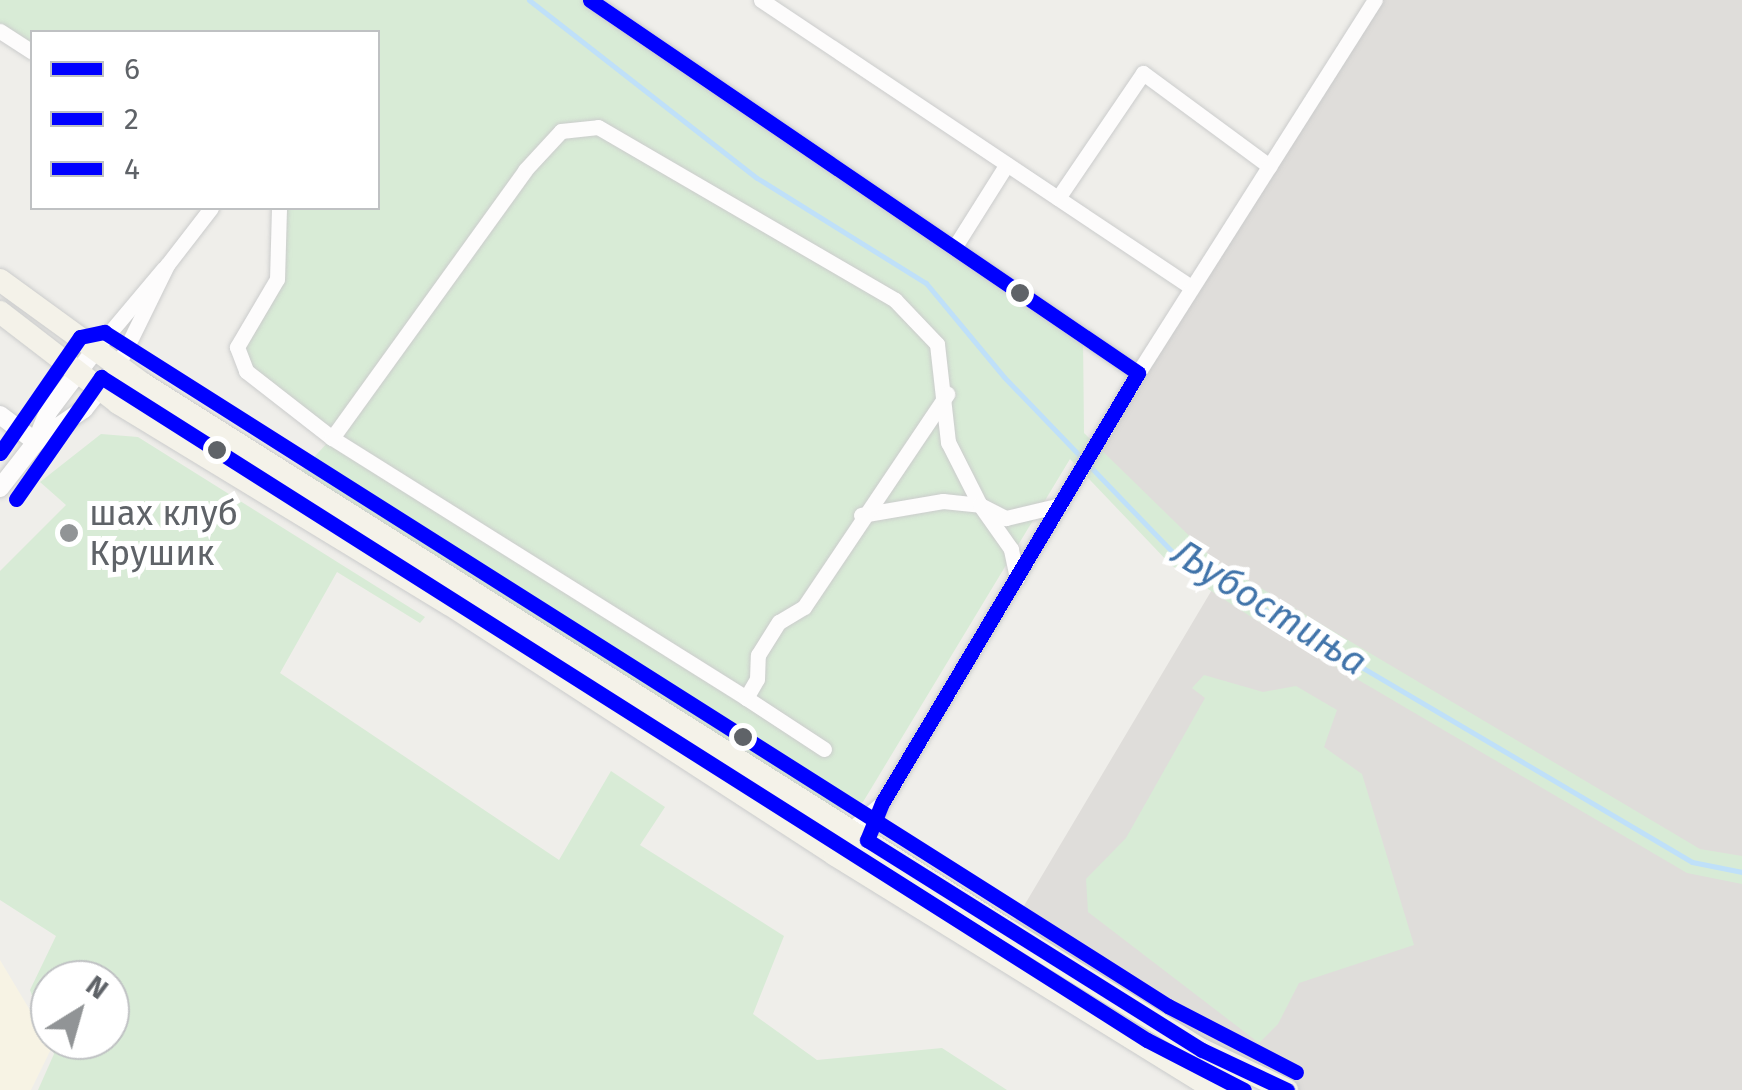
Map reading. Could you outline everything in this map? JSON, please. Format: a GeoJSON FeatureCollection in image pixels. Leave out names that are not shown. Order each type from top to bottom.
{"type":"FeatureCollection","features":[{"type":"Feature","properties":{"kind":"main road"},"geometry":{"type":"LineString","coordinates":[[0,280],[117,366],[859,835],[1202,1050],[1287,1090]]}},
{"type":"Feature","properties":{"kind":"main road"},"geometry":{"type":"LineString","coordinates":[[0,312],[101,391],[449,604],[844,861],[1216,1090]]}},
{"type":"Feature","properties":{"kind":"street"},"geometry":{"type":"LineString","coordinates":[[590,0],[1138,373]]}},
{"type":"Feature","properties":{"kind":"street"},"geometry":{"type":"LineString","coordinates":[[761,0],[1191,288]]}},
{"type":"Feature","properties":{"kind":"street"},"geometry":{"type":"LineString","coordinates":[[844,861],[1138,373],[1375,0]]}},
{"type":"Feature","properties":{"kind":"street"},"geometry":{"type":"LineString","coordinates":[[0,31],[30,51]]}},
{"type":"Feature","properties":{"kind":"street"},"geometry":{"type":"LineString","coordinates":[[1058,198],[1143,74],[1269,166]]}},
{"type":"Feature","properties":{"kind":"street"},"geometry":{"type":"LineString","coordinates":[[332,438],[525,170],[561,131],[598,127],[895,300],[937,344],[947,394],[948,442],[980,505],[1011,549],[1016,578]]}},
{"type":"Feature","properties":{"kind":"street"},"geometry":{"type":"LineString","coordinates":[[954,248],[1007,164]]}},
{"type":"Feature","properties":{"kind":"street"},"geometry":{"type":"LineString","coordinates":[[0,488],[36,442],[48,412],[209,210]]}},
{"type":"Feature","properties":{"kind":"street"},"geometry":{"type":"LineString","coordinates":[[279,210],[277,278],[237,347],[246,371],[332,438],[824,750]]}},
{"type":"Feature","properties":{"kind":"street"},"geometry":{"type":"LineString","coordinates":[[36,442],[76,417],[101,391],[167,265]]}},
{"type":"Feature","properties":{"kind":"street"},"geometry":{"type":"LineString","coordinates":[[746,698],[757,678],[758,655],[779,622],[804,607],[860,515],[947,394]]}},
{"type":"Feature","properties":{"kind":"street"},"geometry":{"type":"LineString","coordinates":[[0,415],[36,442]]}},
{"type":"Feature","properties":{"kind":"street"},"geometry":{"type":"LineString","coordinates":[[860,515],[942,501],[980,505],[1006,518],[1060,505]]}},
{"type":"Feature","properties":{"kind":"shaded area"},"geometry":{"type":"Polygon","coordinates":[[[1375,0],[1742,0],[1742,1090],[1287,1090],[1009,931],[1216,583],[1086,459],[1375,0]]]}},
{"type":"Feature","properties":{"kind":"shaded area"},"geometry":{"type":"Polygon","coordinates":[[[0,960],[30,1010],[30,1060],[46,1060],[31,1090],[0,1090],[0,960]]]}},
{"type":"Feature","properties":{"kind":"green space"},"geometry":{"type":"Polygon","coordinates":[[[0,0],[590,0],[1083,336],[1084,433],[1215,561],[1700,849],[1742,856],[1742,884],[1687,873],[1253,618],[1171,565],[1070,459],[863,802],[833,812],[301,471],[331,439],[246,371],[237,347],[277,279],[279,210],[380,210],[380,30],[30,30],[30,51],[0,31],[0,0]]]}},
{"type":"Feature","properties":{"kind":"green space"},"geometry":{"type":"Polygon","coordinates":[[[101,434],[138,437],[425,617],[420,623],[337,572],[280,673],[559,860],[611,771],[665,807],[640,845],[784,936],[753,1014],[817,1060],[942,1048],[1007,1090],[38,1090],[51,1060],[130,1060],[130,960],[44,960],[56,936],[0,900],[0,571],[66,505],[40,482],[101,434]]]}},
{"type":"Feature","properties":{"kind":"green space"},"geometry":{"type":"Polygon","coordinates":[[[1204,675],[1263,692],[1296,686],[1337,710],[1324,747],[1362,774],[1414,945],[1299,983],[1278,1024],[1259,1043],[1088,912],[1086,879],[1126,838],[1205,698],[1192,688],[1204,675]]]}},
{"type":"Feature","properties":{"kind":"waterway","name":"Љубостиња"},"geometry":{"type":"LineString","coordinates":[[529,0],[757,178],[926,283],[1004,377],[1180,560],[1692,862],[1742,872]]}},
{"type":"Feature","properties":{"kind":"transit line","name":"6"},"geometry":{"type":"LineString","coordinates":[[590,0],[1138,373]]}},
{"type":"Feature","properties":{"kind":"transit line","name":"4"},"geometry":{"type":"LineString","coordinates":[[0,453],[80,337],[104,332],[1168,1006],[1296,1072]]}},
{"type":"Feature","properties":{"kind":"transit line","name":"6"},"geometry":{"type":"LineString","coordinates":[[1138,373],[882,803],[867,840],[1202,1050],[1287,1090]]}},
{"type":"Feature","properties":{"kind":"transit line","name":"2"},"geometry":{"type":"LineString","coordinates":[[16,499],[101,377],[1147,1040],[1244,1090]]}},
{"type":"Feature","properties":{"kind":"place","name":"шах клуб Крушик"},"geometry":{"type":"Point","coordinates":[69,533]}}]}
